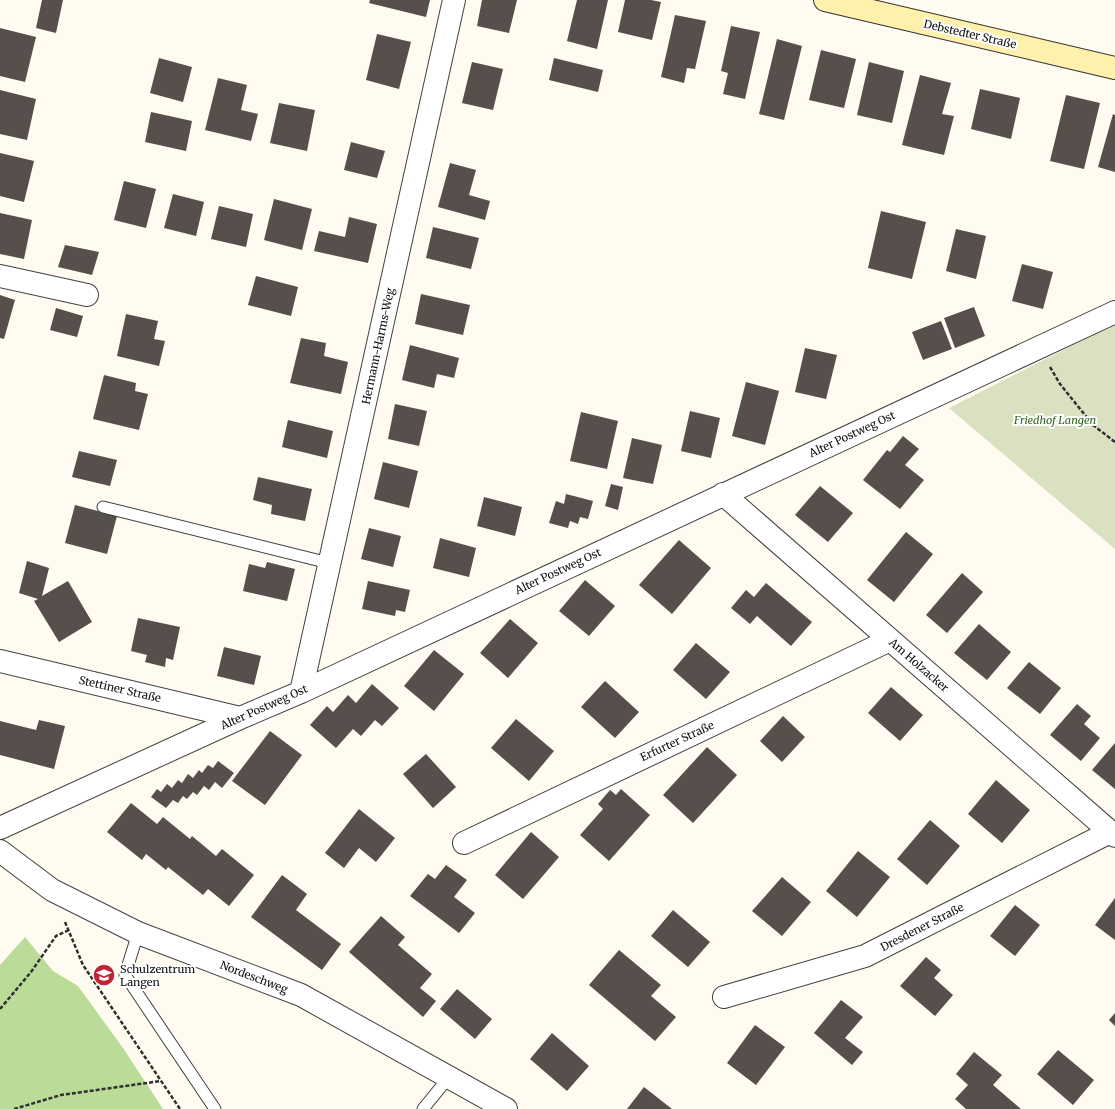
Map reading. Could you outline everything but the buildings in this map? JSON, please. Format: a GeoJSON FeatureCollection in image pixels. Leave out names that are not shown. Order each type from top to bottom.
{"type":"FeatureCollection","features":[{"type":"Feature","properties":{"kind":"main road","name":"Debstedter Straße"},"geometry":{"type":"LineString","coordinates":[[825,0],[870,5],[1115,68]]}},
{"type":"Feature","properties":{"kind":"street","name":"Hermann-Harms-Weg"},"geometry":{"type":"LineString","coordinates":[[301,692],[454,0]]}},
{"type":"Feature","properties":{"kind":"street"},"geometry":{"type":"LineString","coordinates":[[0,276],[88,295]]}},
{"type":"Feature","properties":{"kind":"street","name":"Alter Postweg Ost"},"geometry":{"type":"LineString","coordinates":[[0,828],[240,718],[301,692],[1115,312]]}},
{"type":"Feature","properties":{"kind":"street","name":"Am Holzacker"},"geometry":{"type":"LineString","coordinates":[[723,494],[1112,834]]}},
{"type":"Feature","properties":{"kind":"street","name":"Erfurter Straße"},"geometry":{"type":"LineString","coordinates":[[464,843],[890,640]]}},
{"type":"Feature","properties":{"kind":"street","name":"Stettiner Straße"},"geometry":{"type":"LineString","coordinates":[[0,661],[240,718]]}},
{"type":"Feature","properties":{"kind":"street","name":"Dresdener Straße"},"geometry":{"type":"LineString","coordinates":[[724,997],[865,956],[1112,834]]}},
{"type":"Feature","properties":{"kind":"street","name":"Nordeschweg"},"geometry":{"type":"LineString","coordinates":[[0,851],[52,890],[138,933],[301,995],[506,1109]]}},
{"type":"Feature","properties":{"kind":"lane"},"geometry":{"type":"LineString","coordinates":[[103,507],[329,563]]}},
{"type":"Feature","properties":{"kind":"lane"},"geometry":{"type":"LineString","coordinates":[[138,933],[125,975],[215,1109]]}},
{"type":"Feature","properties":{"kind":"lane"},"geometry":{"type":"LineString","coordinates":[[422,1109],[448,1077]]}},
{"type":"Feature","properties":{"kind":"path"},"geometry":{"type":"LineString","coordinates":[[1038,347],[1060,384],[1093,425],[1115,442]]}},
{"type":"Feature","properties":{"kind":"path"},"geometry":{"type":"LineString","coordinates":[[52,890],[83,965],[180,1109]]}},
{"type":"Feature","properties":{"kind":"path"},"geometry":{"type":"LineString","coordinates":[[0,1009],[31,972],[56,936],[69,930]]}},
{"type":"Feature","properties":{"kind":"path"},"geometry":{"type":"LineString","coordinates":[[14,1109],[61,1095],[161,1081]]}},
{"type":"Feature","properties":{"kind":"green space","name":"Friedhof Langen"},"geometry":{"type":"Polygon","coordinates":[[[1115,324],[1115,549],[949,408],[1115,324]]]}},
{"type":"Feature","properties":{"kind":"green space"},"geometry":{"type":"Polygon","coordinates":[[[25,937],[53,971],[78,986],[123,1048],[163,1109],[0,1109],[0,965],[25,937]]]}},
{"type":"Feature","properties":{"kind":"place","name":"Schulzentrum Langen"},"geometry":{"type":"Point","coordinates":[104,975]}}]}
